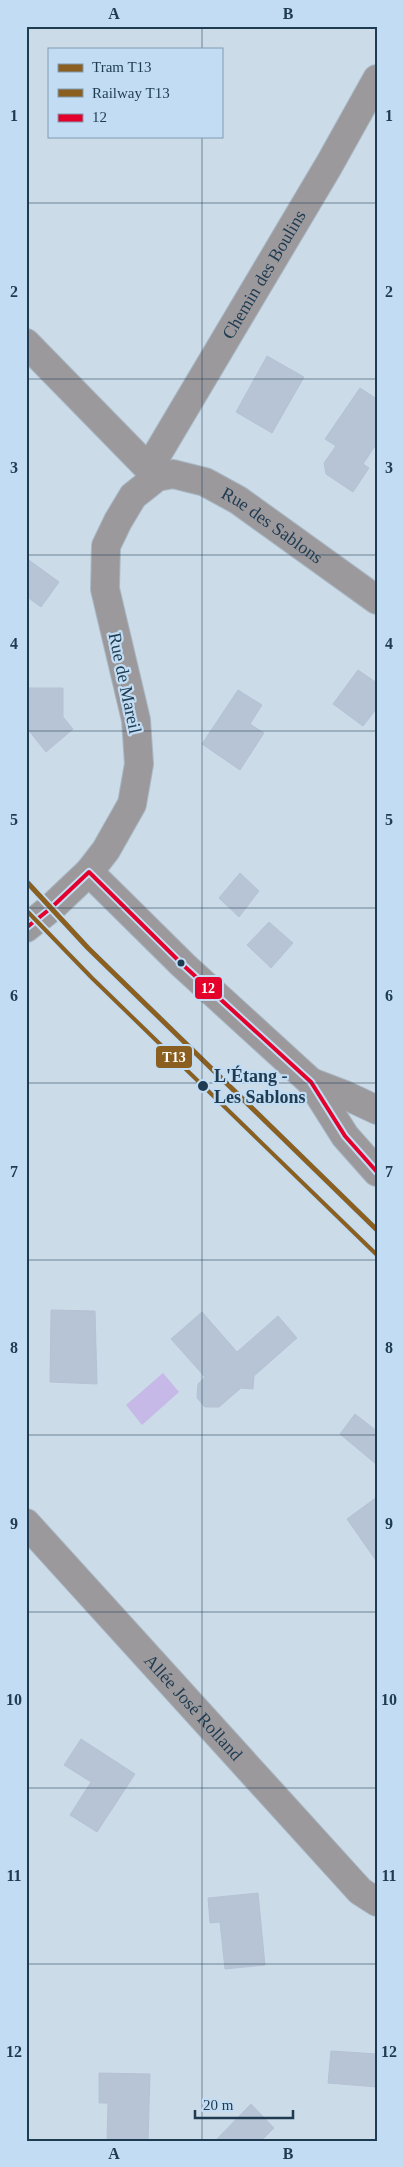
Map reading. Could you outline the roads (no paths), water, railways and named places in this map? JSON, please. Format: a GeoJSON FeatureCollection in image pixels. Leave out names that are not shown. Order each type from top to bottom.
{"type":"FeatureCollection","features":[{"type":"Feature","properties":{"kind":"street","name":"Chemin des Boulins"},"geometry":{"type":"LineString","coordinates":[[153,473],[377,79]]}},
{"type":"Feature","properties":{"kind":"street"},"geometry":{"type":"LineString","coordinates":[[26,343],[153,473]]}},
{"type":"Feature","properties":{"kind":"street","name":"Rue des Sablons"},"geometry":{"type":"LineString","coordinates":[[153,473],[173,474],[205,482],[238,500],[377,600]]}},
{"type":"Feature","properties":{"kind":"street","name":"Rue de Mareil"},"geometry":{"type":"LineString","coordinates":[[26,928],[51,908],[89,872],[106,850],[132,804],[139,764],[136,720],[104,589],[106,546],[133,496],[153,473]]}},
{"type":"Feature","properties":{"kind":"street"},"geometry":{"type":"LineString","coordinates":[[89,872],[183,965],[311,1082],[345,1136],[377,1172]]}},
{"type":"Feature","properties":{"kind":"street"},"geometry":{"type":"LineString","coordinates":[[311,1082],[377,1110]]}},
{"type":"Feature","properties":{"kind":"street","name":"Allée José Rolland"},"geometry":{"type":"LineString","coordinates":[[26,1523],[368,1897]]}},
{"type":"Feature","properties":{"kind":"tram line","name":"T13"},"geometry":{"type":"LineString","coordinates":[[26,910],[92,978],[377,1255]]}},
{"type":"Feature","properties":{"kind":"rail line","name":"T13"},"geometry":{"type":"LineString","coordinates":[[26,881],[88,948],[377,1230]]}},
{"type":"Feature","properties":{"kind":"place","name":"L'Étang - Les Sablons"},"geometry":{"type":"Point","coordinates":[203,1086]}}]}
